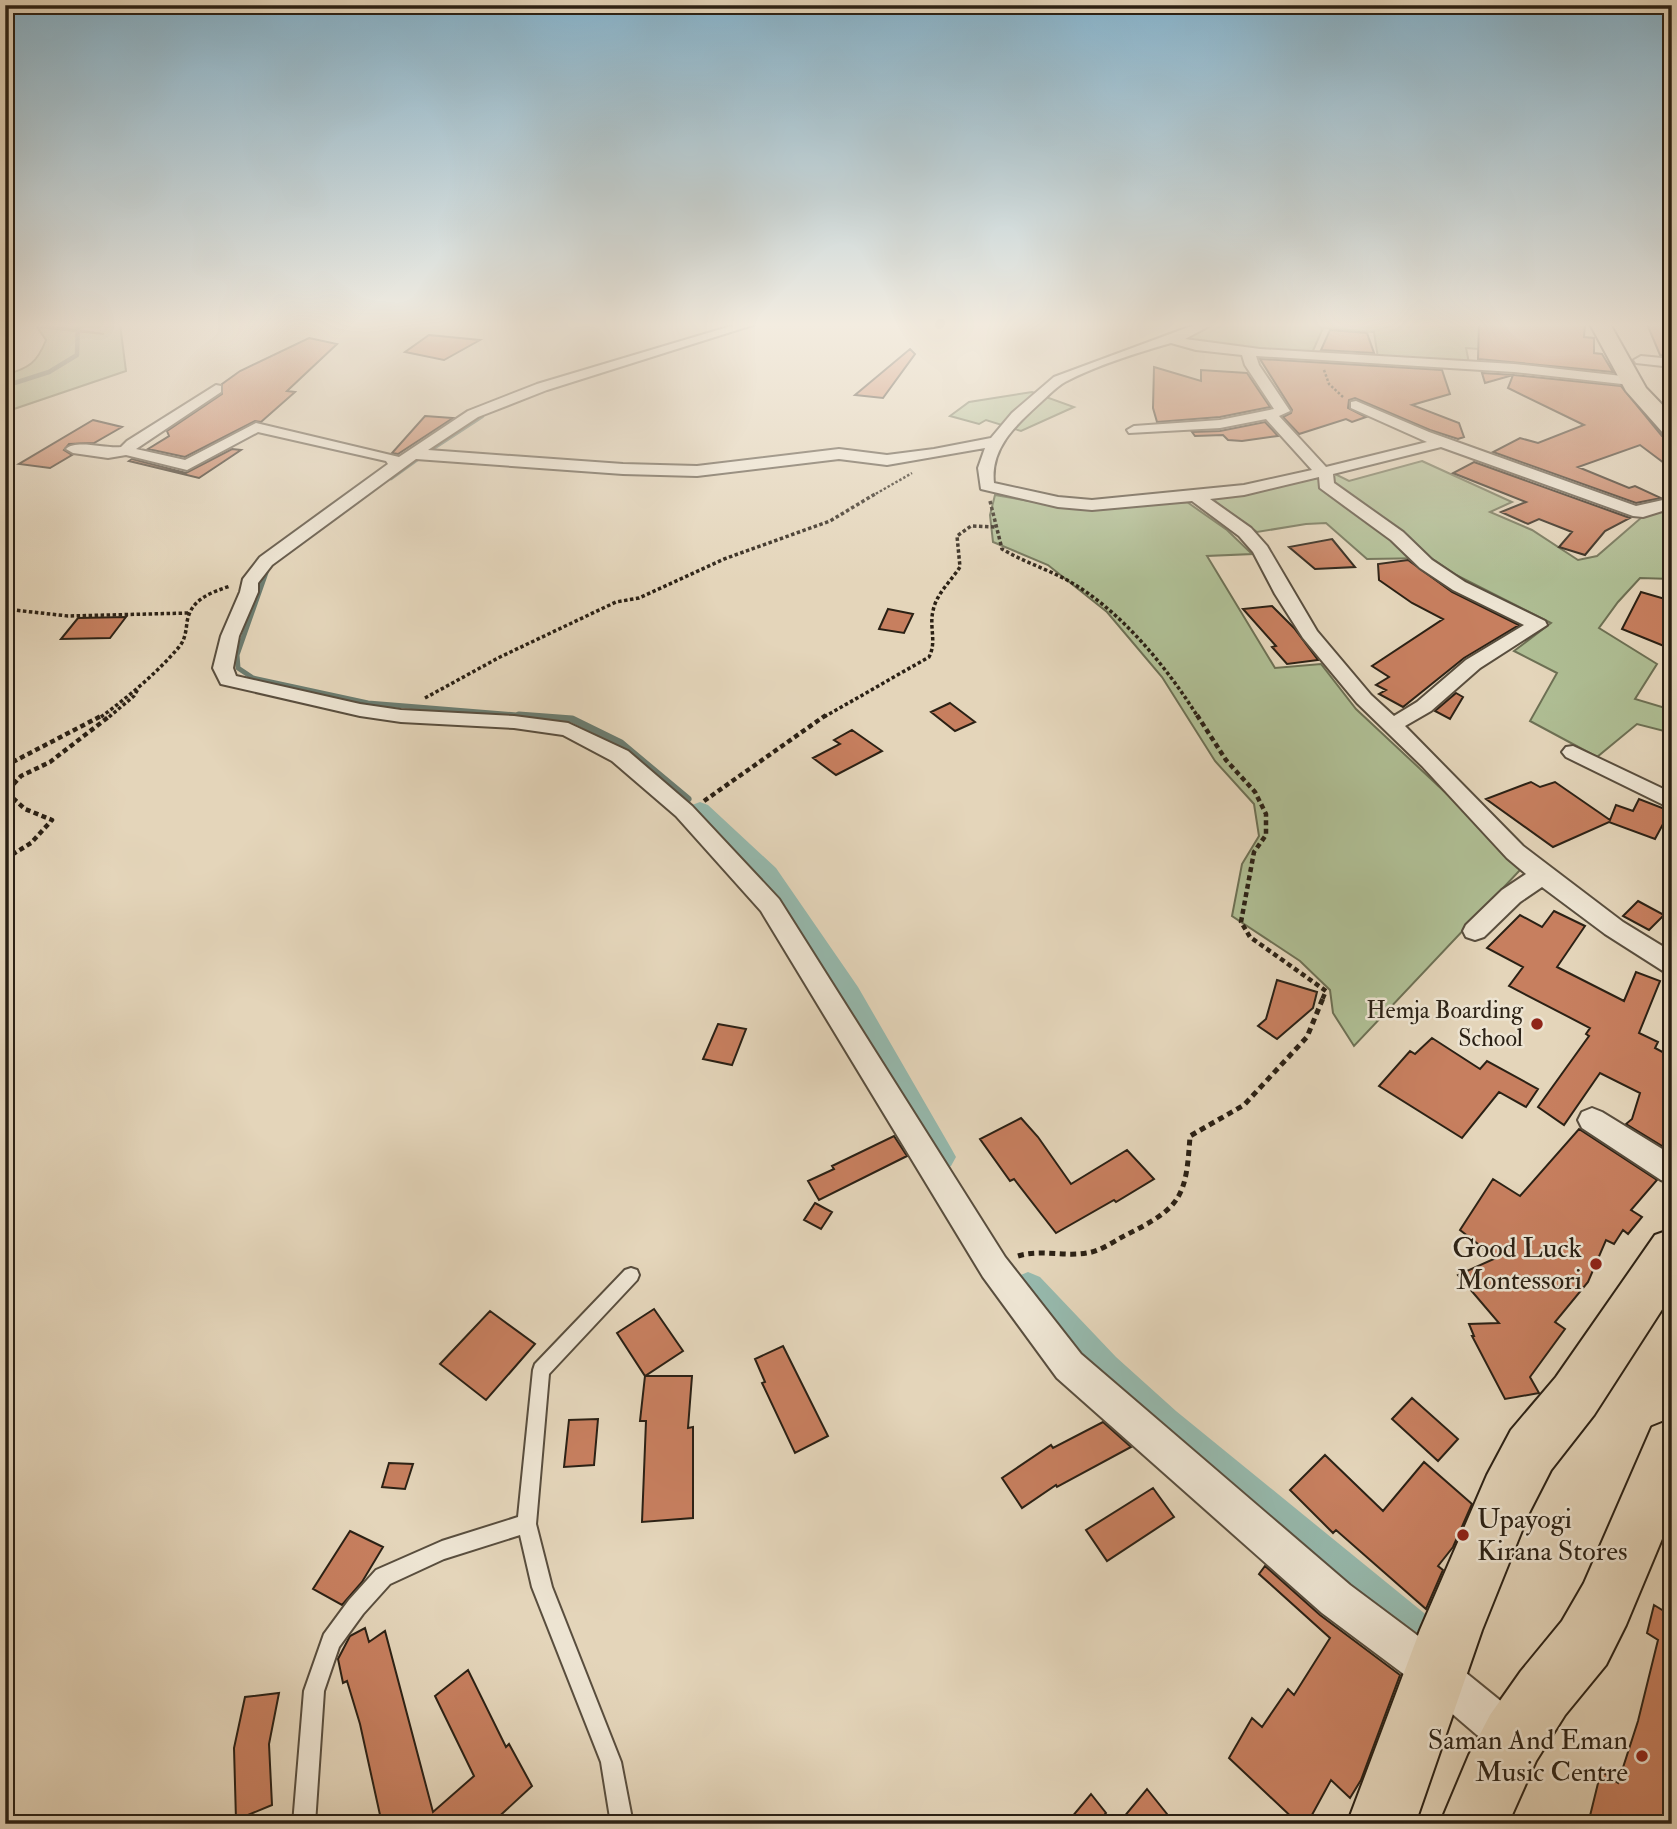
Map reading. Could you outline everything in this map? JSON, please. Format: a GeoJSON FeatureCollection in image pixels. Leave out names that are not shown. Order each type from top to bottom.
{"type":"FeatureCollection","features":[{"type":"Feature","properties":{"kind":"highway"},"geometry":{"type":"LineString","coordinates":[[1654,409],[1672,429]]}},
{"type":"Feature","properties":{"kind":"highway"},"geometry":{"type":"LineString","coordinates":[[1381,1824],[1480,1555],[1531,1450],[1583,1385],[1672,1251]]}},
{"type":"Feature","properties":{"kind":"highway"},"geometry":{"type":"LineString","coordinates":[[1474,1824],[1492,1777],[1513,1738],[1543,1693],[1584,1643],[1605,1604],[1672,1447]]}},
{"type":"Feature","properties":{"kind":"street"},"geometry":{"type":"LineString","coordinates":[[126,451],[132,444],[185,409]]}},
{"type":"Feature","properties":{"kind":"street"},"geometry":{"type":"LineString","coordinates":[[486,409],[461,420],[266,561],[249,583],[230,636],[223,668],[228,680],[360,710],[401,716],[514,722],[568,729],[620,757],[684,811],[770,905],[993,1267],[1069,1366],[1326,1591],[1435,1674],[1513,1738]]}},
{"type":"Feature","properties":{"kind":"street"},"geometry":{"type":"LineString","coordinates":[[1025,409],[990,449],[984,471],[987,486],[1058,502],[1092,505],[1244,490],[1422,449],[1440,442]]}},
{"type":"Feature","properties":{"kind":"street"},"geometry":{"type":"LineString","coordinates":[[1134,430],[1191,427],[1270,415],[1282,409]]}},
{"type":"Feature","properties":{"kind":"street"},"geometry":{"type":"LineString","coordinates":[[1366,409],[1440,442],[1633,511],[1643,512],[1672,503]]}},
{"type":"Feature","properties":{"kind":"street"},"geometry":{"type":"LineString","coordinates":[[1270,415],[1327,477],[1326,485],[1397,536],[1426,564],[1479,596],[1538,625],[1471,666],[1407,720],[1390,724]]}},
{"type":"Feature","properties":{"kind":"street"},"geometry":{"type":"LineString","coordinates":[[73,449],[107,453],[126,451],[187,465],[256,427],[405,460],[697,471],[839,454],[887,460],[996,441]]}},
{"type":"Feature","properties":{"kind":"street"},"geometry":{"type":"LineString","coordinates":[[1195,496],[1245,532],[1261,550],[1284,594],[1310,634],[1364,699],[1430,761],[1515,852],[1614,928],[1672,964]]}},
{"type":"Feature","properties":{"kind":"street"},"geometry":{"type":"LineString","coordinates":[[1573,752],[1672,802]]}},
{"type":"Feature","properties":{"kind":"street"},"geometry":{"type":"LineString","coordinates":[[1475,931],[1511,896],[1542,875]]}},
{"type":"Feature","properties":{"kind":"street"},"geometry":{"type":"LineString","coordinates":[[1592,1120],[1672,1171]]}},
{"type":"Feature","properties":{"kind":"lane"},"geometry":{"type":"LineString","coordinates":[[622,1824],[611,1762],[542,1587],[527,1524],[541,1370],[631,1275]]}},
{"type":"Feature","properties":{"kind":"lane"},"geometry":{"type":"LineString","coordinates":[[304,1824],[314,1691],[331,1641],[350,1615],[383,1577],[442,1550],[527,1524]]}},
{"type":"Feature","properties":{"kind":"path"},"geometry":{"type":"LineString","coordinates":[[425,698],[500,657],[616,602],[639,598],[724,559],[830,521],[935,461],[945,452]]}},
{"type":"Feature","properties":{"kind":"path"},"geometry":{"type":"LineString","coordinates":[[987,486],[1002,549],[1026,563],[1065,579],[1123,621],[1189,702],[1226,760],[1255,792],[1266,814],[1266,835],[1254,852],[1241,922],[1250,937],[1326,990],[1307,1037],[1284,1063],[1257,1088],[1244,1105],[1190,1136],[1185,1187],[1175,1207],[1145,1226],[1089,1253],[1030,1251],[993,1267]]}},
{"type":"Feature","properties":{"kind":"path"},"geometry":{"type":"LineString","coordinates":[[684,811],[732,786],[772,751],[889,678],[929,657],[934,650],[935,640],[930,626],[937,597],[960,567],[957,536],[971,526],[995,527]]}},
{"type":"Feature","properties":{"kind":"path"},"geometry":{"type":"LineString","coordinates":[[5,766],[102,716],[140,685],[179,647],[186,636],[189,613],[202,596],[228,586],[249,583]]}},
{"type":"Feature","properties":{"kind":"path"},"geometry":{"type":"LineString","coordinates":[[5,609],[68,616],[189,613]]}},
{"type":"Feature","properties":{"kind":"path"},"geometry":{"type":"LineString","coordinates":[[5,859],[31,843],[52,820],[25,809],[6,792],[21,776],[50,762],[100,724],[134,696],[140,685]]}},
{"type":"Feature","properties":{"kind":"green space"},"geometry":{"type":"Polygon","coordinates":[[[959,409],[1069,409],[1021,431],[986,420],[979,424],[950,416],[959,409]]]}},
{"type":"Feature","properties":{"kind":"green space"},"geometry":{"type":"Polygon","coordinates":[[[1422,461],[1512,502],[1490,512],[1532,530],[1578,560],[1597,556],[1642,517],[1665,506],[1672,525],[1672,579],[1640,578],[1599,628],[1657,664],[1635,699],[1672,710],[1672,733],[1637,724],[1597,757],[1530,721],[1557,673],[1514,651],[1551,623],[1456,575],[1431,558],[1367,559],[1326,523],[1257,532],[1213,500],[1248,488],[1325,469],[1349,481],[1422,461]]]}},
{"type":"Feature","properties":{"kind":"green space"},"geometry":{"type":"Polygon","coordinates":[[[995,495],[1064,507],[1187,502],[1227,530],[1252,554],[1207,556],[1275,668],[1321,664],[1356,709],[1478,823],[1521,869],[1354,1046],[1333,1013],[1330,990],[1300,961],[1232,916],[1242,864],[1259,836],[1254,804],[1215,761],[1162,677],[1107,612],[1048,565],[993,542],[990,515],[995,495]]]}},
{"type":"Feature","properties":{"kind":"building"},"geometry":{"type":"Polygon","coordinates":[[[199,409],[275,409],[261,422],[255,421],[185,457],[148,449],[169,436],[167,431],[199,409]]]}},
{"type":"Feature","properties":{"kind":"building"},"geometry":{"type":"Polygon","coordinates":[[[1153,409],[1258,409],[1220,417],[1157,422],[1153,409]]]}},
{"type":"Feature","properties":{"kind":"building"},"geometry":{"type":"Polygon","coordinates":[[[1351,409],[1366,417],[1352,422],[1346,419],[1299,434],[1283,417],[1292,410],[1351,409]]]}},
{"type":"Feature","properties":{"kind":"building"},"geometry":{"type":"Polygon","coordinates":[[[1382,409],[1423,409],[1459,423],[1464,437],[1458,439],[1382,409]]]}},
{"type":"Feature","properties":{"kind":"building"},"geometry":{"type":"Polygon","coordinates":[[[1552,409],[1640,409],[1662,436],[1672,438],[1672,469],[1640,445],[1578,467],[1629,488],[1635,486],[1661,498],[1636,503],[1493,452],[1520,438],[1538,443],[1584,425],[1552,409]]]}},
{"type":"Feature","properties":{"kind":"building"},"geometry":{"type":"Polygon","coordinates":[[[425,416],[453,418],[398,454],[392,453],[425,416]]]}},
{"type":"Feature","properties":{"kind":"building"},"geometry":{"type":"Polygon","coordinates":[[[93,420],[122,427],[94,443],[69,444],[64,450],[72,455],[50,468],[19,464],[93,420]]]}},
{"type":"Feature","properties":{"kind":"building"},"geometry":{"type":"Polygon","coordinates":[[[1265,422],[1278,436],[1242,441],[1228,440],[1223,435],[1195,436],[1192,432],[1220,431],[1265,422]]]}},
{"type":"Feature","properties":{"kind":"building"},"geometry":{"type":"Polygon","coordinates":[[[232,449],[241,450],[199,478],[129,461],[132,459],[186,473],[232,449]]]}},
{"type":"Feature","properties":{"kind":"building"},"geometry":{"type":"Polygon","coordinates":[[[1474,462],[1630,518],[1605,531],[1585,555],[1559,547],[1572,532],[1539,519],[1528,524],[1501,512],[1526,502],[1453,473],[1474,462]]]}},
{"type":"Feature","properties":{"kind":"building"},"geometry":{"type":"Polygon","coordinates":[[[1332,539],[1355,567],[1315,569],[1289,547],[1332,539]]]}},
{"type":"Feature","properties":{"kind":"building"},"geometry":{"type":"Polygon","coordinates":[[[1408,560],[1452,592],[1519,625],[1464,658],[1403,707],[1379,694],[1386,690],[1376,685],[1389,677],[1372,666],[1443,619],[1412,603],[1379,580],[1378,564],[1408,560]]]}},
{"type":"Feature","properties":{"kind":"building"},"geometry":{"type":"Polygon","coordinates":[[[1641,592],[1672,601],[1672,638],[1664,646],[1622,629],[1641,592]]]}},
{"type":"Feature","properties":{"kind":"building"},"geometry":{"type":"Polygon","coordinates":[[[1272,606],[1294,628],[1318,660],[1287,664],[1272,647],[1276,646],[1243,609],[1272,606]]]}},
{"type":"Feature","properties":{"kind":"building"},"geometry":{"type":"Polygon","coordinates":[[[888,609],[913,614],[904,633],[879,629],[888,609]]]}},
{"type":"Feature","properties":{"kind":"building"},"geometry":{"type":"Polygon","coordinates":[[[126,617],[110,638],[61,639],[78,618],[126,617]]]}},
{"type":"Feature","properties":{"kind":"building"},"geometry":{"type":"Polygon","coordinates":[[[1456,693],[1463,697],[1450,719],[1435,711],[1456,693]]]}},
{"type":"Feature","properties":{"kind":"building"},"geometry":{"type":"Polygon","coordinates":[[[950,703],[975,722],[955,731],[931,712],[950,703]]]}},
{"type":"Feature","properties":{"kind":"building"},"geometry":{"type":"Polygon","coordinates":[[[852,730],[882,751],[836,775],[813,758],[840,744],[834,740],[852,730]]]}},
{"type":"Feature","properties":{"kind":"building"},"geometry":{"type":"Polygon","coordinates":[[[1531,782],[1540,787],[1555,782],[1610,820],[1616,805],[1633,811],[1639,799],[1670,811],[1655,839],[1609,822],[1553,847],[1486,799],[1531,782]]]}},
{"type":"Feature","properties":{"kind":"building"},"geometry":{"type":"Polygon","coordinates":[[[1638,901],[1664,915],[1649,930],[1623,916],[1638,901]]]}},
{"type":"Feature","properties":{"kind":"building"},"geometry":{"type":"Polygon","coordinates":[[[1554,911],[1585,926],[1557,967],[1624,1001],[1636,972],[1660,981],[1639,1033],[1658,1042],[1655,1048],[1672,1057],[1672,1152],[1626,1124],[1632,1119],[1640,1093],[1600,1073],[1564,1125],[1538,1107],[1589,1036],[1586,1034],[1590,1028],[1509,986],[1523,967],[1487,948],[1520,915],[1542,927],[1554,911]]]}},
{"type":"Feature","properties":{"kind":"building"},"geometry":{"type":"Polygon","coordinates":[[[1277,980],[1317,992],[1313,1008],[1277,1039],[1258,1026],[1266,1019],[1277,980]]]}},
{"type":"Feature","properties":{"kind":"building"},"geometry":{"type":"Polygon","coordinates":[[[718,1024],[746,1029],[732,1065],[703,1059],[718,1024]]]}},
{"type":"Feature","properties":{"kind":"building"},"geometry":{"type":"Polygon","coordinates":[[[1432,1038],[1480,1069],[1487,1061],[1538,1089],[1526,1107],[1499,1092],[1462,1138],[1379,1086],[1410,1051],[1415,1054],[1432,1038]]]}},
{"type":"Feature","properties":{"kind":"building"},"geometry":{"type":"Polygon","coordinates":[[[1021,1118],[1071,1184],[1127,1150],[1154,1179],[1056,1233],[1014,1179],[1010,1181],[980,1139],[1021,1118]]]}},
{"type":"Feature","properties":{"kind":"building"},"geometry":{"type":"Polygon","coordinates":[[[1579,1129],[1657,1180],[1631,1210],[1642,1217],[1628,1234],[1623,1230],[1614,1244],[1606,1240],[1588,1282],[1555,1322],[1565,1329],[1530,1377],[1539,1393],[1505,1399],[1472,1336],[1469,1324],[1499,1323],[1458,1275],[1496,1258],[1460,1230],[1493,1179],[1520,1196],[1579,1129]]]}},
{"type":"Feature","properties":{"kind":"building"},"geometry":{"type":"Polygon","coordinates":[[[894,1136],[907,1156],[819,1200],[808,1181],[834,1169],[832,1166],[894,1136]]]}},
{"type":"Feature","properties":{"kind":"building"},"geometry":{"type":"Polygon","coordinates":[[[815,1203],[832,1212],[821,1229],[804,1220],[815,1203]]]}},
{"type":"Feature","properties":{"kind":"building"},"geometry":{"type":"Polygon","coordinates":[[[654,1309],[683,1351],[645,1376],[617,1333],[654,1309]]]}},
{"type":"Feature","properties":{"kind":"building"},"geometry":{"type":"Polygon","coordinates":[[[490,1311],[535,1344],[486,1400],[440,1364],[490,1311]]]}},
{"type":"Feature","properties":{"kind":"building"},"geometry":{"type":"Polygon","coordinates":[[[783,1346],[828,1436],[795,1453],[762,1383],[765,1382],[755,1359],[783,1346]]]}},
{"type":"Feature","properties":{"kind":"building"},"geometry":{"type":"Polygon","coordinates":[[[645,1376],[692,1376],[688,1428],[693,1427],[693,1518],[642,1522],[646,1421],[640,1421],[645,1376]]]}},
{"type":"Feature","properties":{"kind":"building"},"geometry":{"type":"Polygon","coordinates":[[[1412,1398],[1458,1439],[1438,1461],[1392,1419],[1412,1398]]]}},
{"type":"Feature","properties":{"kind":"building"},"geometry":{"type":"Polygon","coordinates":[[[598,1419],[594,1465],[564,1467],[569,1420],[598,1419]]]}},
{"type":"Feature","properties":{"kind":"building"},"geometry":{"type":"Polygon","coordinates":[[[1103,1422],[1131,1447],[1057,1487],[1056,1485],[1022,1508],[1002,1478],[1051,1445],[1053,1448],[1103,1422]]]}},
{"type":"Feature","properties":{"kind":"building"},"geometry":{"type":"Polygon","coordinates":[[[1325,1455],[1383,1511],[1424,1462],[1472,1504],[1453,1547],[1438,1566],[1443,1570],[1426,1609],[1336,1530],[1333,1533],[1290,1490],[1325,1455]]]}},
{"type":"Feature","properties":{"kind":"building"},"geometry":{"type":"Polygon","coordinates":[[[389,1463],[413,1464],[405,1489],[382,1487],[389,1463]]]}},
{"type":"Feature","properties":{"kind":"building"},"geometry":{"type":"Polygon","coordinates":[[[1153,1488],[1174,1517],[1107,1561],[1086,1530],[1153,1488]]]}},
{"type":"Feature","properties":{"kind":"building"},"geometry":{"type":"Polygon","coordinates":[[[350,1531],[383,1547],[362,1582],[342,1605],[313,1589],[350,1531]]]}},
{"type":"Feature","properties":{"kind":"building"},"geometry":{"type":"Polygon","coordinates":[[[1265,1566],[1320,1615],[1400,1675],[1361,1780],[1350,1798],[1331,1780],[1307,1824],[1299,1824],[1229,1758],[1252,1718],[1262,1727],[1288,1689],[1294,1695],[1330,1638],[1259,1574],[1265,1566]]]}},
{"type":"Feature","properties":{"kind":"building"},"geometry":{"type":"Polygon","coordinates":[[[1654,1605],[1672,1616],[1672,1824],[1588,1824],[1601,1771],[1618,1783],[1638,1721],[1658,1640],[1647,1633],[1654,1605]]]}},
{"type":"Feature","properties":{"kind":"building"},"geometry":{"type":"Polygon","coordinates":[[[365,1628],[369,1642],[385,1631],[433,1812],[474,1776],[435,1696],[468,1670],[506,1747],[509,1744],[532,1786],[491,1824],[382,1824],[360,1724],[347,1681],[343,1683],[338,1659],[350,1636],[365,1628]]]}},
{"type":"Feature","properties":{"kind":"building"},"geometry":{"type":"Polygon","coordinates":[[[279,1693],[269,1744],[272,1805],[236,1820],[234,1748],[245,1697],[279,1693]]]}},
{"type":"Feature","properties":{"kind":"building"},"geometry":{"type":"Polygon","coordinates":[[[1147,1789],[1175,1824],[1118,1824],[1147,1789]]]}},
{"type":"Feature","properties":{"kind":"building"},"geometry":{"type":"Polygon","coordinates":[[[1091,1794],[1106,1813],[1097,1824],[1066,1824],[1091,1794]]]}},
{"type":"Feature","properties":{"kind":"waterway"},"geometry":{"type":"LineString","coordinates":[[430,450],[482,416]]}},
{"type":"Feature","properties":{"kind":"waterway"},"geometry":{"type":"LineString","coordinates":[[391,478],[416,460]]}},
{"type":"Feature","properties":{"kind":"waterway"},"geometry":{"type":"LineString","coordinates":[[268,567],[237,655],[238,668],[253,678],[368,703],[541,717]]}},
{"type":"Feature","properties":{"kind":"waterway"},"geometry":{"type":"LineString","coordinates":[[519,715],[572,719],[621,743],[688,799]]}},
{"type":"Feature","properties":{"kind":"waterway"},"geometry":{"type":"LineString","coordinates":[[700,810],[767,874],[848,994],[940,1157]]}},
{"type":"Feature","properties":{"kind":"waterway"},"geometry":{"type":"LineString","coordinates":[[1028,1288],[1103,1370],[1163,1424],[1436,1650]]}},
{"type":"Feature","properties":{"kind":"place","name":"Hemja Boarding School"},"geometry":{"type":"Point","coordinates":[1537,1024]}},
{"type":"Feature","properties":{"kind":"place","name":"Good Luck Montessori"},"geometry":{"type":"Point","coordinates":[1596,1264]}},
{"type":"Feature","properties":{"kind":"place","name":"Upayogi Kirana Stores"},"geometry":{"type":"Point","coordinates":[1463,1535]}},
{"type":"Feature","properties":{"kind":"place","name":"Saman And Eman Music Centre"},"geometry":{"type":"Point","coordinates":[1642,1756]}}]}
